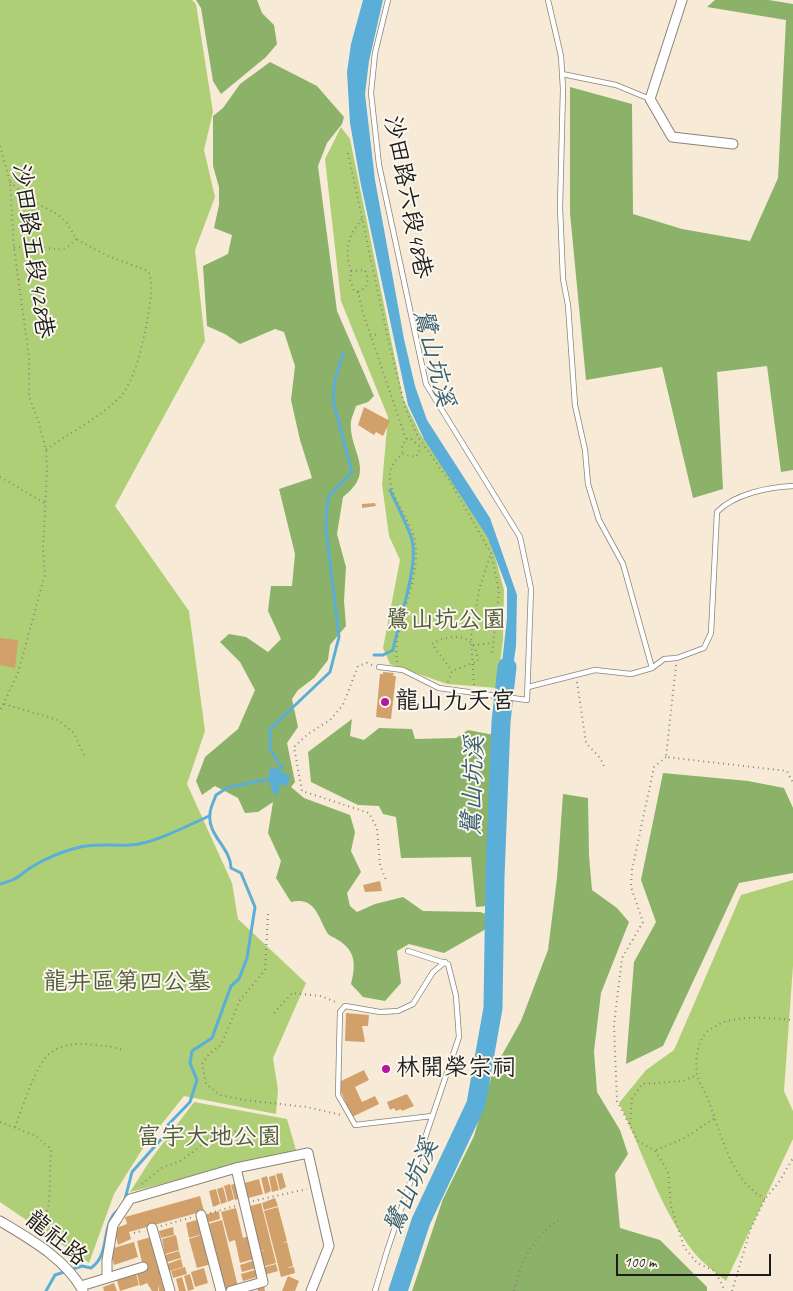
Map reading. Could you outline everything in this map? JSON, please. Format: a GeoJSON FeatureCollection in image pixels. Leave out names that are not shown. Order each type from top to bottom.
{"type":"FeatureCollection","features":[{"type":"Feature","properties":{"kind":"street"},"geometry":{"type":"LineString","coordinates":[[682,0],[650,99],[672,137],[733,144]]}},
{"type":"Feature","properties":{"kind":"street"},"geometry":{"type":"LineString","coordinates":[[107,1278],[107,1260],[113,1225],[130,1198],[236,1168],[308,1153],[329,1246],[311,1291]]}},
{"type":"Feature","properties":{"kind":"street"},"geometry":{"type":"LineString","coordinates":[[231,1291],[263,1282],[236,1168]]}},
{"type":"Feature","properties":{"kind":"street"},"geometry":{"type":"LineString","coordinates":[[201,1215],[220,1291]]}},
{"type":"Feature","properties":{"kind":"street","name":"龍社路"},"geometry":{"type":"LineString","coordinates":[[0,1221],[36,1244],[66,1269],[82,1288]]}},
{"type":"Feature","properties":{"kind":"street"},"geometry":{"type":"LineString","coordinates":[[152,1228],[170,1291]]}},
{"type":"Feature","properties":{"kind":"street"},"geometry":{"type":"LineString","coordinates":[[82,1288],[142,1267]]}},
{"type":"Feature","properties":{"kind":"lane","name":"沙田路六段48巷"},"geometry":{"type":"LineString","coordinates":[[379,667],[398,669],[445,689],[527,700],[531,589],[520,537],[426,384],[379,165],[371,93],[374,53],[388,0]]}},
{"type":"Feature","properties":{"kind":"lane"},"geometry":{"type":"LineString","coordinates":[[548,0],[561,56],[562,247],[574,405],[585,450],[588,484],[599,520],[623,564],[652,668]]}},
{"type":"Feature","properties":{"kind":"lane"},"geometry":{"type":"LineString","coordinates":[[562,74],[616,85],[650,99]]}},
{"type":"Feature","properties":{"kind":"lane"},"geometry":{"type":"LineString","coordinates":[[528,687],[595,670],[631,674],[652,668],[664,659],[677,658],[704,648],[711,633],[716,512],[725,503],[778,487],[793,486]]}},
{"type":"Feature","properties":{"kind":"lane"},"geometry":{"type":"LineString","coordinates":[[375,1291],[386,1251],[459,1037],[456,996],[448,964],[408,951]]}},
{"type":"Feature","properties":{"kind":"lane"},"geometry":{"type":"LineString","coordinates":[[432,1116],[355,1126],[338,1095],[340,1012],[345,1006],[380,1012],[398,1011],[406,1008],[413,1004],[433,972],[445,962]]}},
{"type":"Feature","properties":{"kind":"path","name":"沙田路五段428巷"},"geometry":{"type":"LineString","coordinates":[[0,146],[10,182],[14,248],[29,357],[29,396],[46,450],[43,550],[45,574],[18,673],[0,711]]}},
{"type":"Feature","properties":{"kind":"path"},"geometry":{"type":"LineString","coordinates":[[348,153],[405,407],[420,439],[452,485],[491,553],[499,591],[492,655]]}},
{"type":"Feature","properties":{"kind":"path"},"geometry":{"type":"LineString","coordinates":[[10,182],[32,201],[57,214],[67,223],[76,239],[108,256],[148,272],[153,280],[144,339],[128,384],[122,395],[108,407],[46,450]]}},
{"type":"Feature","properties":{"kind":"path"},"geometry":{"type":"LineString","coordinates":[[363,218],[348,239],[347,259],[351,271],[350,280],[354,291],[358,292],[370,336],[406,439],[402,447],[402,454],[391,467],[389,480],[415,540],[415,559],[407,605],[395,650],[398,669]]}},
{"type":"Feature","properties":{"kind":"path"},"geometry":{"type":"LineString","coordinates":[[14,248],[32,246],[58,250],[69,247],[76,239]]}},
{"type":"Feature","properties":{"kind":"path"},"geometry":{"type":"LineString","coordinates":[[351,271],[365,270],[368,280],[366,287],[358,292]]}},
{"type":"Feature","properties":{"kind":"path"},"geometry":{"type":"LineString","coordinates":[[370,336],[378,334]]}},
{"type":"Feature","properties":{"kind":"path"},"geometry":{"type":"LineString","coordinates":[[402,454],[416,457],[419,451],[415,442],[410,438],[406,439]]}},
{"type":"Feature","properties":{"kind":"path"},"geometry":{"type":"LineString","coordinates":[[415,442],[420,439]]}},
{"type":"Feature","properties":{"kind":"path"},"geometry":{"type":"LineString","coordinates":[[0,477],[45,503]]}},
{"type":"Feature","properties":{"kind":"path"},"geometry":{"type":"LineString","coordinates":[[474,692],[471,637],[478,590],[491,553]]}},
{"type":"Feature","properties":{"kind":"path"},"geometry":{"type":"LineString","coordinates":[[445,689],[452,671],[478,661],[473,645],[463,637],[442,638],[432,644],[452,671]]}},
{"type":"Feature","properties":{"kind":"path"},"geometry":{"type":"LineString","coordinates":[[473,645],[493,643]]}},
{"type":"Feature","properties":{"kind":"path"},"geometry":{"type":"LineString","coordinates":[[666,758],[677,658]]}},
{"type":"Feature","properties":{"kind":"path"},"geometry":{"type":"LineString","coordinates":[[379,667],[367,663],[358,666],[347,690],[343,705],[330,720],[308,734],[294,747],[302,791],[369,813],[377,828],[380,865],[386,880]]}},
{"type":"Feature","properties":{"kind":"path"},"geometry":{"type":"LineString","coordinates":[[577,675],[586,742],[600,758],[605,768]]}},
{"type":"Feature","properties":{"kind":"path"},"geometry":{"type":"LineString","coordinates":[[4,704],[58,720],[74,733],[84,755]]}},
{"type":"Feature","properties":{"kind":"path"},"geometry":{"type":"LineString","coordinates":[[725,1291],[715,1271],[697,1263],[684,1247],[671,1206],[668,1172],[655,1151],[638,1141],[617,1101],[614,1025],[622,958],[643,922],[632,887],[632,870],[654,767],[666,758],[787,771],[793,784]]}},
{"type":"Feature","properties":{"kind":"path"},"geometry":{"type":"LineString","coordinates":[[268,914],[265,970],[240,1000],[222,1045],[209,1054],[202,1064],[206,1084],[220,1095],[244,1100],[306,1107],[351,1118]]}},
{"type":"Feature","properties":{"kind":"path"},"geometry":{"type":"LineString","coordinates":[[274,1013],[292,993],[321,996],[345,1006]]}},
{"type":"Feature","properties":{"kind":"path"},"geometry":{"type":"LineString","coordinates":[[765,1199],[754,1193],[742,1178],[727,1153],[697,1075],[697,1052],[705,1034],[722,1023],[752,1018],[793,1020]]}},
{"type":"Feature","properties":{"kind":"path"},"geometry":{"type":"LineString","coordinates":[[15,1127],[30,1088],[49,1054],[67,1045],[82,1043],[111,1046],[122,1050]]}},
{"type":"Feature","properties":{"kind":"path"},"geometry":{"type":"LineString","coordinates":[[630,1125],[632,1099],[642,1084],[684,1081],[697,1075]]}},
{"type":"Feature","properties":{"kind":"path"},"geometry":{"type":"LineString","coordinates":[[655,1151],[683,1139],[715,1118]]}},
{"type":"Feature","properties":{"kind":"path"},"geometry":{"type":"LineString","coordinates":[[0,1122],[36,1136],[52,1149],[49,1204],[36,1244]]}},
{"type":"Feature","properties":{"kind":"path"},"geometry":{"type":"LineString","coordinates":[[137,1196],[140,1187],[156,1172],[192,1152],[216,1132],[233,1131],[252,1134],[267,1142]]}},
{"type":"Feature","properties":{"kind":"path"},"geometry":{"type":"LineString","coordinates":[[732,1291],[751,1228],[765,1199],[779,1182],[793,1158]]}},
{"type":"Feature","properties":{"kind":"path"},"geometry":{"type":"LineString","coordinates":[[134,1233],[316,1186]]}},
{"type":"Feature","properties":{"kind":"path"},"geometry":{"type":"LineString","coordinates":[[514,1291],[522,1260],[545,1229],[559,1220]]}},
{"type":"Feature","properties":{"kind":"green space","name":"龍井區第四公墓"},"geometry":{"type":"Polygon","coordinates":[[[0,0],[192,0],[196,4],[213,112],[204,150],[215,197],[195,250],[205,341],[115,506],[189,611],[205,731],[187,784],[232,883],[238,919],[306,983],[273,1058],[278,1090],[276,1114],[184,1096],[145,1145],[114,1194],[89,1263],[0,1202],[0,0]]]}},
{"type":"Feature","properties":{"kind":"green space"},"geometry":{"type":"Polygon","coordinates":[[[196,0],[257,0],[262,13],[274,25],[277,44],[266,57],[221,94],[213,81],[201,8],[196,0]]]}},
{"type":"Feature","properties":{"kind":"green space"},"geometry":{"type":"Polygon","coordinates":[[[715,0],[769,0],[793,4],[793,470],[781,472],[767,366],[717,372],[723,489],[693,498],[662,367],[586,380],[570,213],[570,87],[632,104],[633,214],[682,229],[750,241],[778,178],[786,20],[707,7],[715,0]]]}},
{"type":"Feature","properties":{"kind":"green space"},"geometry":{"type":"Polygon","coordinates":[[[270,62],[317,86],[344,117],[342,124],[327,143],[318,166],[337,311],[374,396],[368,402],[356,406],[351,419],[351,432],[359,461],[359,478],[353,488],[343,497],[337,534],[346,567],[344,601],[346,626],[330,645],[328,660],[314,678],[298,690],[292,699],[298,727],[287,743],[295,782],[291,787],[304,798],[350,815],[355,832],[351,851],[361,872],[347,893],[350,906],[357,912],[375,904],[403,897],[423,911],[480,912],[489,915],[486,929],[444,953],[409,944],[397,951],[401,983],[385,1001],[363,997],[351,984],[354,965],[348,949],[344,944],[328,934],[311,905],[306,902],[291,902],[276,878],[281,861],[268,833],[273,802],[258,812],[245,813],[238,798],[215,786],[202,795],[196,781],[205,757],[238,729],[255,690],[240,662],[220,642],[229,634],[246,637],[268,652],[281,639],[268,611],[271,586],[292,586],[295,554],[279,489],[312,478],[300,440],[291,400],[295,366],[284,332],[275,329],[240,344],[225,334],[207,326],[203,266],[228,254],[232,235],[214,228],[219,205],[219,187],[213,166],[213,116],[223,108],[240,84],[270,62]]]}},
{"type":"Feature","properties":{"kind":"green space","name":"鷺山坑公園"},"geometry":{"type":"Polygon","coordinates":[[[341,127],[350,139],[403,398],[421,435],[456,481],[488,530],[504,590],[503,640],[497,688],[447,684],[390,664],[383,648],[400,560],[389,536],[382,484],[388,417],[341,301],[325,159],[341,127]]]}},
{"type":"Feature","properties":{"kind":"green space"},"geometry":{"type":"Polygon","coordinates":[[[352,719],[350,736],[364,740],[379,728],[412,729],[415,739],[456,738],[468,730],[494,735],[487,906],[476,907],[471,857],[401,858],[396,817],[383,814],[379,806],[358,805],[311,782],[308,752],[352,719]]]}},
{"type":"Feature","properties":{"kind":"green space"},"geometry":{"type":"Polygon","coordinates":[[[663,773],[748,781],[784,788],[793,808],[793,873],[739,883],[663,1046],[626,1064],[634,962],[656,922],[641,880],[663,773]]]}},
{"type":"Feature","properties":{"kind":"green space"},"geometry":{"type":"Polygon","coordinates":[[[563,794],[588,798],[592,890],[617,908],[629,922],[601,993],[594,1051],[597,1092],[620,1130],[628,1154],[615,1174],[620,1228],[660,1240],[707,1287],[707,1291],[412,1291],[443,1199],[474,1136],[493,1071],[521,1021],[548,950],[557,878],[563,794]]]}},
{"type":"Feature","properties":{"kind":"green space"},"geometry":{"type":"Polygon","coordinates":[[[793,880],[793,966],[784,1091],[793,1111],[793,1139],[726,1281],[700,1259],[680,1233],[652,1179],[619,1103],[646,1070],[674,1050],[741,895],[793,880]]]}},
{"type":"Feature","properties":{"kind":"green space","name":"富宇大地公園"},"geometry":{"type":"Polygon","coordinates":[[[194,1102],[287,1119],[296,1150],[130,1192],[151,1159],[194,1102]]]}},
{"type":"Feature","properties":{"kind":"water"},"geometry":{"type":"Polygon","coordinates":[[[363,0],[383,0],[369,61],[365,94],[375,180],[404,339],[415,386],[427,420],[490,518],[517,595],[516,646],[511,681],[504,693],[502,663],[507,618],[507,588],[488,538],[424,439],[408,405],[360,180],[350,123],[347,72],[351,44],[363,0]]]}},
{"type":"Feature","properties":{"kind":"water"},"geometry":{"type":"Polygon","coordinates":[[[271,767],[281,773],[290,775],[288,785],[279,785],[279,794],[275,795],[270,781],[269,773],[271,767]]]}},
{"type":"Feature","properties":{"kind":"building"},"geometry":{"type":"Polygon","coordinates":[[[364,407],[390,421],[383,436],[376,432],[374,435],[358,425],[364,407]]]}},
{"type":"Feature","properties":{"kind":"building"},"geometry":{"type":"Polygon","coordinates":[[[375,503],[376,506],[362,508],[362,504],[375,503]]]}},
{"type":"Feature","properties":{"kind":"building"},"geometry":{"type":"Polygon","coordinates":[[[0,638],[18,640],[15,668],[0,665],[0,638]]]}},
{"type":"Feature","properties":{"kind":"building","name":"龍山九天宮"},"geometry":{"type":"Polygon","coordinates":[[[383,672],[394,673],[393,676],[396,676],[391,719],[376,717],[380,674],[383,674],[383,672]]]}},
{"type":"Feature","properties":{"kind":"building"},"geometry":{"type":"Polygon","coordinates":[[[380,881],[382,891],[365,892],[363,885],[380,881]]]}},
{"type":"Feature","properties":{"kind":"building"},"geometry":{"type":"Polygon","coordinates":[[[346,1013],[369,1015],[368,1026],[362,1026],[365,1042],[345,1041],[346,1013]]]}},
{"type":"Feature","properties":{"kind":"building"},"geometry":{"type":"Polygon","coordinates":[[[364,1070],[369,1080],[355,1087],[362,1102],[375,1096],[379,1104],[352,1117],[337,1083],[364,1070]]]}},
{"type":"Feature","properties":{"kind":"building"},"geometry":{"type":"Polygon","coordinates":[[[407,1094],[414,1106],[402,1111],[401,1109],[396,1111],[394,1108],[390,1110],[387,1102],[407,1094]]]}},
{"type":"Feature","properties":{"kind":"building"},"geometry":{"type":"Polygon","coordinates":[[[282,1173],[286,1187],[280,1190],[276,1174],[282,1173]]]}},
{"type":"Feature","properties":{"kind":"building"},"geometry":{"type":"Polygon","coordinates":[[[275,1175],[279,1190],[272,1192],[269,1177],[275,1175]]]}},
{"type":"Feature","properties":{"kind":"building"},"geometry":{"type":"Polygon","coordinates":[[[267,1176],[271,1191],[265,1194],[261,1178],[267,1176]]]}},
{"type":"Feature","properties":{"kind":"building"},"geometry":{"type":"Polygon","coordinates":[[[259,1179],[263,1194],[245,1199],[241,1184],[259,1179]]]}},
{"type":"Feature","properties":{"kind":"building"},"geometry":{"type":"Polygon","coordinates":[[[237,1183],[241,1198],[235,1200],[231,1185],[237,1183]]]}},
{"type":"Feature","properties":{"kind":"building"},"geometry":{"type":"Polygon","coordinates":[[[230,1184],[234,1199],[228,1202],[224,1186],[230,1184]]]}},
{"type":"Feature","properties":{"kind":"building"},"geometry":{"type":"Polygon","coordinates":[[[223,1187],[227,1202],[221,1204],[217,1189],[223,1187]]]}},
{"type":"Feature","properties":{"kind":"building"},"geometry":{"type":"Polygon","coordinates":[[[216,1189],[220,1204],[213,1207],[209,1191],[216,1189]]]}},
{"type":"Feature","properties":{"kind":"building"},"geometry":{"type":"Polygon","coordinates":[[[200,1196],[204,1211],[129,1232],[131,1239],[118,1245],[114,1229],[127,1224],[125,1217],[200,1196]]]}},
{"type":"Feature","properties":{"kind":"building"},"geometry":{"type":"Polygon","coordinates":[[[275,1198],[278,1206],[264,1210],[262,1203],[275,1198]]]}},
{"type":"Feature","properties":{"kind":"building"},"geometry":{"type":"Polygon","coordinates":[[[261,1203],[276,1263],[262,1267],[258,1252],[265,1250],[258,1251],[247,1207],[261,1203]]]}},
{"type":"Feature","properties":{"kind":"building"},"geometry":{"type":"Polygon","coordinates":[[[278,1207],[287,1241],[282,1243],[287,1242],[293,1266],[286,1268],[294,1267],[295,1273],[281,1277],[264,1211],[278,1207]]]}},
{"type":"Feature","properties":{"kind":"building"},"geometry":{"type":"Polygon","coordinates":[[[236,1208],[243,1238],[249,1236],[254,1259],[240,1263],[235,1240],[229,1242],[221,1212],[236,1208]]]}},
{"type":"Feature","properties":{"kind":"building"},"geometry":{"type":"Polygon","coordinates":[[[219,1211],[220,1219],[206,1223],[204,1215],[219,1211]]]}},
{"type":"Feature","properties":{"kind":"building"},"geometry":{"type":"Polygon","coordinates":[[[200,1219],[203,1234],[189,1238],[186,1223],[200,1219]]]}},
{"type":"Feature","properties":{"kind":"building"},"geometry":{"type":"Polygon","coordinates":[[[222,1220],[238,1287],[224,1291],[208,1224],[222,1220]]]}},
{"type":"Feature","properties":{"kind":"building"},"geometry":{"type":"Polygon","coordinates":[[[173,1227],[174,1235],[161,1238],[159,1231],[173,1227]]]}},
{"type":"Feature","properties":{"kind":"building"},"geometry":{"type":"Polygon","coordinates":[[[204,1234],[211,1264],[197,1268],[189,1239],[204,1234]]]}},
{"type":"Feature","properties":{"kind":"building"},"geometry":{"type":"Polygon","coordinates":[[[176,1235],[179,1250],[165,1254],[162,1239],[176,1235]]]}},
{"type":"Feature","properties":{"kind":"building"},"geometry":{"type":"Polygon","coordinates":[[[151,1237],[162,1283],[164,1282],[166,1291],[159,1291],[158,1284],[158,1291],[152,1291],[147,1283],[140,1286],[136,1270],[142,1268],[144,1271],[137,1241],[151,1237]]]}},
{"type":"Feature","properties":{"kind":"building"},"geometry":{"type":"Polygon","coordinates":[[[134,1242],[138,1257],[114,1265],[110,1249],[134,1242]]]}},
{"type":"Feature","properties":{"kind":"building"},"geometry":{"type":"Polygon","coordinates":[[[179,1251],[181,1258],[167,1262],[165,1255],[179,1251]]]}},
{"type":"Feature","properties":{"kind":"building"},"geometry":{"type":"Polygon","coordinates":[[[181,1259],[183,1267],[169,1271],[167,1264],[181,1259]]]}},
{"type":"Feature","properties":{"kind":"building"},"geometry":{"type":"Polygon","coordinates":[[[255,1260],[256,1268],[242,1272],[240,1265],[255,1260]]]}},
{"type":"Feature","properties":{"kind":"building"},"geometry":{"type":"Polygon","coordinates":[[[276,1264],[278,1271],[264,1275],[262,1268],[276,1264]]]}},
{"type":"Feature","properties":{"kind":"building"},"geometry":{"type":"Polygon","coordinates":[[[185,1267],[187,1274],[173,1278],[171,1271],[185,1267]]]}},
{"type":"Feature","properties":{"kind":"building"},"geometry":{"type":"Polygon","coordinates":[[[204,1268],[208,1283],[195,1287],[191,1272],[204,1268]]]}},
{"type":"Feature","properties":{"kind":"building"},"geometry":{"type":"Polygon","coordinates":[[[135,1270],[139,1285],[120,1291],[116,1277],[129,1273],[131,1278],[129,1272],[135,1270]]]}},
{"type":"Feature","properties":{"kind":"building"},"geometry":{"type":"Polygon","coordinates":[[[255,1270],[257,1277],[243,1281],[241,1274],[255,1270]]]}},
{"type":"Feature","properties":{"kind":"building"},"geometry":{"type":"Polygon","coordinates":[[[190,1274],[194,1289],[188,1291],[184,1276],[190,1274]]]}},
{"type":"Feature","properties":{"kind":"building"},"geometry":{"type":"Polygon","coordinates":[[[288,1276],[299,1281],[295,1291],[282,1291],[288,1276]]]}},
{"type":"Feature","properties":{"kind":"building"},"geometry":{"type":"Polygon","coordinates":[[[182,1277],[186,1291],[179,1291],[176,1279],[182,1277]]]}},
{"type":"Feature","properties":{"kind":"building"},"geometry":{"type":"Polygon","coordinates":[[[114,1283],[117,1291],[104,1291],[103,1287],[114,1283]]]}},
{"type":"Feature","properties":{"kind":"building"},"geometry":{"type":"Polygon","coordinates":[[[264,1286],[265,1291],[258,1291],[257,1287],[264,1286]]]}},
{"type":"Feature","properties":{"kind":"waterway"},"geometry":{"type":"LineString","coordinates":[[277,774],[282,768],[270,749],[270,729],[330,672],[339,637],[326,530],[329,496],[352,472],[333,401],[335,379],[343,354]]}},
{"type":"Feature","properties":{"kind":"waterway"},"geometry":{"type":"LineString","coordinates":[[374,655],[383,655],[393,650],[413,564],[412,540],[390,490]]}},
{"type":"Feature","properties":{"kind":"waterway","name":"鷺山坑溪"},"geometry":{"type":"LineString","coordinates":[[398,1291],[421,1221],[476,1104],[493,1008],[495,877],[501,722],[507,667]]}},
{"type":"Feature","properties":{"kind":"waterway"},"geometry":{"type":"LineString","coordinates":[[124,1203],[132,1172],[164,1136],[165,1128],[190,1102],[197,1080],[190,1063],[192,1051],[212,1038],[231,986],[239,979],[247,958],[255,907],[241,873],[231,868],[227,854],[215,835],[210,822],[211,807],[216,795],[227,788],[273,778]]}},
{"type":"Feature","properties":{"kind":"waterway"},"geometry":{"type":"LineString","coordinates":[[0,884],[14,879],[41,861],[67,851],[86,846],[130,845],[148,842],[209,816]]}},
{"type":"Feature","properties":{"kind":"waterway"},"geometry":{"type":"LineString","coordinates":[[46,1291],[55,1275],[82,1266],[91,1268],[97,1262],[104,1246],[110,1221],[121,1208]]}},
{"type":"Feature","properties":{"kind":"place","name":"龍山九天宮"},"geometry":{"type":"Point","coordinates":[385,702]}},
{"type":"Feature","properties":{"kind":"place","name":"林開榮宗祠"},"geometry":{"type":"Point","coordinates":[386,1069]}}]}
